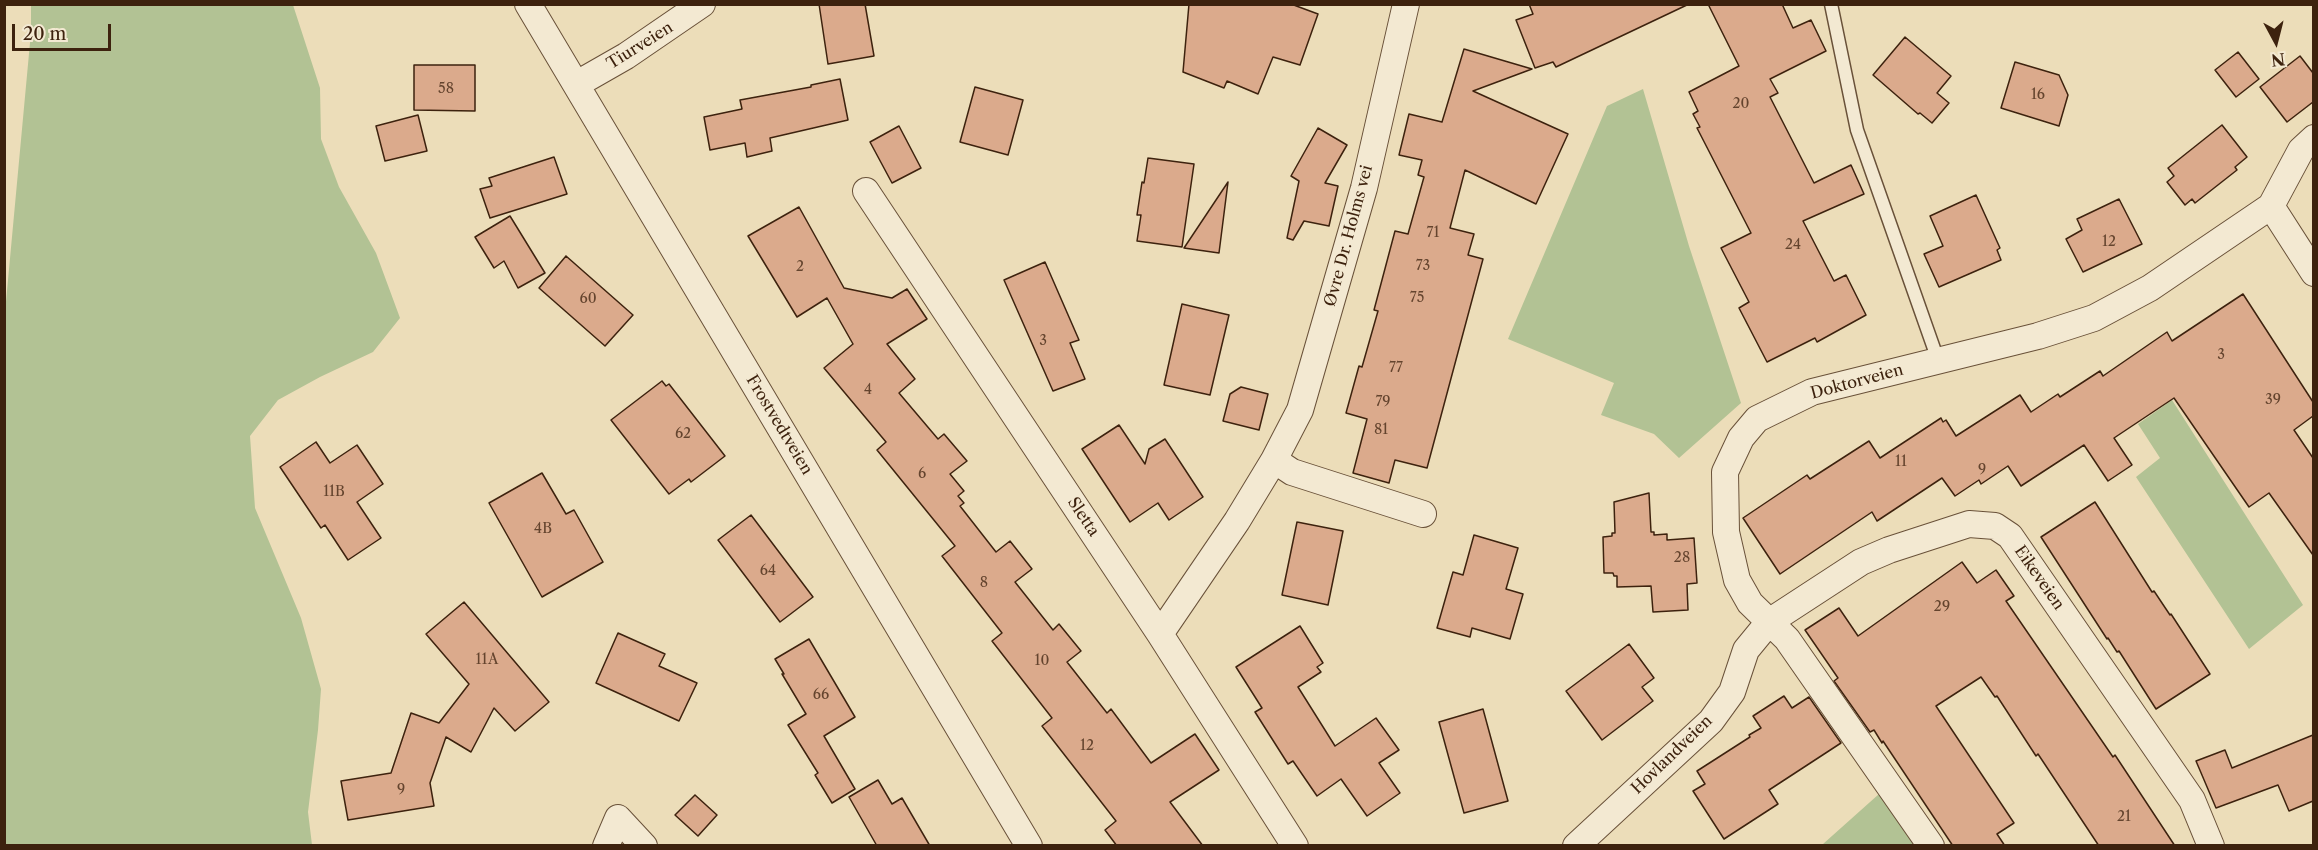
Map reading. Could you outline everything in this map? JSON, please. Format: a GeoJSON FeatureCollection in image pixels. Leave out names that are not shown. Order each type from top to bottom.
{"type":"FeatureCollection","features":[{"type":"Feature","properties":{"kind":"street","name":"Frostvedtveien"},"geometry":{"type":"LineString","coordinates":[[528,4],[1029,846]]}},
{"type":"Feature","properties":{"kind":"street","name":"Tiurveien"},"geometry":{"type":"LineString","coordinates":[[577,84],[626,56],[702,4]]}},
{"type":"Feature","properties":{"kind":"street","name":"Øvre Dr. Holms vei"},"geometry":{"type":"LineString","coordinates":[[1160,634],[1237,521],[1274,460],[1300,410],[1364,188],[1406,4]]}},
{"type":"Feature","properties":{"kind":"street","name":"Doktorveien"},"geometry":{"type":"LineString","coordinates":[[1931,846],[1787,639],[1750,603],[1737,580],[1726,532],[1725,472],[1741,438],[1757,419],[1812,392],[2037,336],[2094,318],[2150,288],[2271,206],[2301,150],[2313,138]]}},
{"type":"Feature","properties":{"kind":"street","name":"Sletta"},"geometry":{"type":"LineString","coordinates":[[866,191],[1160,634],[1295,846]]}},
{"type":"Feature","properties":{"kind":"street"},"geometry":{"type":"LineString","coordinates":[[2271,206],[2313,273]]}},
{"type":"Feature","properties":{"kind":"street"},"geometry":{"type":"LineString","coordinates":[[1274,460],[1292,472],[1423,514]]}},
{"type":"Feature","properties":{"kind":"street","name":"Eikeveien"},"geometry":{"type":"LineString","coordinates":[[1769,622],[1861,562],[1889,550],[1969,524],[1995,526],[2010,536],[2180,781],[2192,800],[2211,846]]}},
{"type":"Feature","properties":{"kind":"street","name":"Hovlandveien"},"geometry":{"type":"LineString","coordinates":[[1576,846],[1711,721],[1732,692],[1746,650],[1769,622]]}},
{"type":"Feature","properties":{"kind":"street"},"geometry":{"type":"LineString","coordinates":[[606,846],[618,818],[644,846]]}},
{"type":"Feature","properties":{"kind":"lane"},"geometry":{"type":"LineString","coordinates":[[1831,4],[1857,130],[1938,360]]}},
{"type":"Feature","properties":{"kind":"green space"},"geometry":{"type":"Polygon","coordinates":[[[31,5],[293,5],[320,88],[321,139],[339,187],[376,253],[400,318],[373,352],[278,400],[250,436],[255,508],[301,618],[321,689],[308,812],[312,845],[5,845],[4,323],[31,32],[31,5]]]}},
{"type":"Feature","properties":{"kind":"green space"},"geometry":{"type":"Polygon","coordinates":[[[1643,89],[1689,246],[1741,403],[1679,458],[1654,434],[1601,415],[1614,383],[1508,339],[1607,106],[1643,89]]]}},
{"type":"Feature","properties":{"kind":"green space"},"geometry":{"type":"Polygon","coordinates":[[[2172,400],[2303,605],[2249,649],[2136,477],[2160,458],[2138,424],[2172,400]]]}},
{"type":"Feature","properties":{"kind":"green space"},"geometry":{"type":"Polygon","coordinates":[[[1879,794],[1914,845],[1822,845],[1823,844],[1879,794]]]}},
{"type":"Feature","properties":{"kind":"building"},"geometry":{"type":"Polygon","coordinates":[[[819,4],[865,4],[874,56],[828,64],[819,4]]]}},
{"type":"Feature","properties":{"kind":"building"},"geometry":{"type":"Polygon","coordinates":[[[1189,4],[1291,4],[1318,14],[1300,65],[1273,57],[1258,94],[1227,81],[1224,88],[1183,72],[1189,4]]]}},
{"type":"Feature","properties":{"kind":"building"},"geometry":{"type":"Polygon","coordinates":[[[1529,4],[1689,4],[1556,67],[1553,62],[1535,68],[1516,20],[1533,14],[1529,4]]]}},
{"type":"Feature","properties":{"kind":"building"},"geometry":{"type":"Polygon","coordinates":[[[1708,4],[1782,4],[1793,28],[1811,20],[1826,51],[1770,79],[1778,93],[1770,97],[1814,183],[1851,165],[1864,194],[1803,221],[1834,281],[1846,275],[1866,315],[1817,342],[1815,338],[1767,362],[1739,308],[1749,302],[1721,248],[1751,233],[1697,128],[1700,127],[1693,114],[1698,111],[1689,92],[1739,66],[1708,4]]]}},
{"type":"Feature","properties":{"kind":"building"},"geometry":{"type":"Polygon","coordinates":[[[1905,37],[1951,76],[1937,93],[1949,103],[1932,123],[1920,113],[1918,114],[1873,75],[1905,37]]]}},
{"type":"Feature","properties":{"kind":"building"},"geometry":{"type":"Polygon","coordinates":[[[1464,49],[1532,69],[1473,91],[1568,134],[1536,204],[1465,170],[1450,228],[1474,234],[1468,255],[1483,259],[1427,468],[1395,460],[1389,483],[1353,473],[1367,419],[1346,413],[1378,311],[1374,310],[1395,231],[1408,234],[1424,177],[1418,175],[1422,160],[1399,155],[1409,114],[1442,122],[1464,49]]]}},
{"type":"Feature","properties":{"kind":"building"},"geometry":{"type":"Polygon","coordinates":[[[2238,52],[2259,79],[2236,97],[2215,70],[2238,52]]]}},
{"type":"Feature","properties":{"kind":"building"},"geometry":{"type":"Polygon","coordinates":[[[2300,56],[2313,73],[2313,102],[2287,122],[2260,87],[2300,56]]]}},
{"type":"Feature","properties":{"kind":"building"},"geometry":{"type":"Polygon","coordinates":[[[2015,62],[2059,75],[2068,95],[2059,126],[2001,108],[2015,62]]]}},
{"type":"Feature","properties":{"kind":"building"},"geometry":{"type":"Polygon","coordinates":[[[414,65],[475,65],[475,111],[414,110],[414,65]]]}},
{"type":"Feature","properties":{"kind":"building"},"geometry":{"type":"Polygon","coordinates":[[[840,79],[848,120],[770,138],[772,151],[747,157],[745,143],[710,150],[704,117],[742,109],[740,100],[811,87],[811,85],[840,79]]]}},
{"type":"Feature","properties":{"kind":"building"},"geometry":{"type":"Polygon","coordinates":[[[975,87],[1023,100],[1008,155],[960,142],[975,87]]]}},
{"type":"Feature","properties":{"kind":"building"},"geometry":{"type":"Polygon","coordinates":[[[418,115],[427,151],[385,161],[376,126],[418,115]]]}},
{"type":"Feature","properties":{"kind":"building"},"geometry":{"type":"Polygon","coordinates":[[[2222,125],[2247,157],[2235,167],[2237,170],[2195,203],[2192,199],[2185,205],[2167,182],[2174,176],[2168,168],[2222,125]]]}},
{"type":"Feature","properties":{"kind":"building"},"geometry":{"type":"Polygon","coordinates":[[[899,126],[921,168],[892,183],[870,142],[899,126]]]}},
{"type":"Feature","properties":{"kind":"building"},"geometry":{"type":"Polygon","coordinates":[[[1318,128],[1347,145],[1325,183],[1338,186],[1329,226],[1304,221],[1293,240],[1287,238],[1299,181],[1291,176],[1318,128]]]}},
{"type":"Feature","properties":{"kind":"building"},"geometry":{"type":"Polygon","coordinates":[[[554,157],[567,194],[490,218],[480,189],[492,186],[489,178],[554,157]]]}},
{"type":"Feature","properties":{"kind":"building"},"geometry":{"type":"Polygon","coordinates":[[[1148,158],[1194,164],[1182,247],[1137,241],[1141,215],[1137,215],[1148,158]]]}},
{"type":"Feature","properties":{"kind":"building"},"geometry":{"type":"Polygon","coordinates":[[[1228,182],[1219,253],[1184,248],[1228,182]]]}},
{"type":"Feature","properties":{"kind":"building"},"geometry":{"type":"Polygon","coordinates":[[[1976,195],[2000,248],[1997,250],[2001,260],[1939,287],[1924,254],[1943,246],[1930,216],[1976,195]]]}},
{"type":"Feature","properties":{"kind":"building"},"geometry":{"type":"Polygon","coordinates":[[[2119,199],[2142,244],[2083,272],[2066,239],[2082,230],[2077,219],[2119,199]]]}},
{"type":"Feature","properties":{"kind":"building"},"geometry":{"type":"Polygon","coordinates":[[[799,207],[844,288],[892,298],[907,289],[927,319],[887,344],[915,379],[899,393],[938,439],[944,434],[967,461],[950,474],[964,491],[958,496],[964,503],[960,506],[996,552],[1010,541],[1032,569],[1015,582],[1053,630],[1059,624],[1081,651],[1067,662],[1107,713],[1111,709],[1151,763],[1195,734],[1219,770],[1170,802],[1203,846],[1117,846],[1105,830],[1116,821],[1042,726],[1052,718],[992,641],[1002,633],[942,556],[955,546],[877,450],[886,442],[824,368],[853,344],[827,298],[797,317],[748,236],[799,207]]]}},
{"type":"Feature","properties":{"kind":"building"},"geometry":{"type":"Polygon","coordinates":[[[510,216],[545,273],[518,288],[504,261],[494,268],[475,237],[510,216]]]}},
{"type":"Feature","properties":{"kind":"building"},"geometry":{"type":"Polygon","coordinates":[[[566,256],[633,315],[605,346],[539,288],[566,256]]]}},
{"type":"Feature","properties":{"kind":"building"},"geometry":{"type":"Polygon","coordinates":[[[1045,262],[1079,340],[1070,343],[1085,379],[1053,391],[1004,280],[1045,262]]]}},
{"type":"Feature","properties":{"kind":"building"},"geometry":{"type":"Polygon","coordinates":[[[2243,294],[2313,402],[2313,416],[2294,430],[2313,458],[2313,555],[2269,493],[2249,507],[2174,398],[2114,438],[2132,465],[2108,481],[2084,445],[2021,486],[2008,466],[1981,484],[1979,480],[1955,496],[1942,478],[1877,521],[1872,512],[1780,574],[1743,518],[1807,475],[1810,479],[1869,441],[1880,458],[1941,418],[1943,422],[1946,420],[1956,436],[2020,395],[2031,412],[2058,394],[2060,397],[2100,371],[2103,376],[2167,332],[2172,341],[2243,294]]]}},
{"type":"Feature","properties":{"kind":"building"},"geometry":{"type":"Polygon","coordinates":[[[1182,304],[1229,315],[1210,395],[1164,385],[1182,304]]]}},
{"type":"Feature","properties":{"kind":"building"},"geometry":{"type":"Polygon","coordinates":[[[662,381],[666,386],[669,384],[725,456],[691,482],[689,479],[669,494],[611,420],[662,381]]]}},
{"type":"Feature","properties":{"kind":"building"},"geometry":{"type":"Polygon","coordinates":[[[1241,387],[1268,394],[1259,430],[1223,421],[1230,394],[1241,387]]]}},
{"type":"Feature","properties":{"kind":"building"},"geometry":{"type":"Polygon","coordinates":[[[1119,425],[1145,464],[1149,449],[1165,439],[1203,497],[1169,520],[1158,503],[1130,522],[1082,449],[1119,425]]]}},
{"type":"Feature","properties":{"kind":"building"},"geometry":{"type":"Polygon","coordinates":[[[316,442],[330,463],[357,445],[383,484],[357,502],[381,538],[348,560],[325,525],[321,528],[280,467],[316,442]]]}},
{"type":"Feature","properties":{"kind":"building"},"geometry":{"type":"Polygon","coordinates":[[[542,473],[566,514],[574,510],[603,562],[542,597],[489,503],[542,473]]]}},
{"type":"Feature","properties":{"kind":"building"},"geometry":{"type":"Polygon","coordinates":[[[1649,493],[1651,532],[1654,532],[1654,535],[1667,534],[1667,540],[1694,538],[1697,583],[1687,584],[1688,610],[1653,612],[1651,586],[1617,587],[1617,576],[1613,573],[1604,573],[1603,537],[1612,536],[1612,533],[1615,533],[1614,502],[1649,493]]]}},
{"type":"Feature","properties":{"kind":"building"},"geometry":{"type":"Polygon","coordinates":[[[2095,502],[2152,592],[2154,591],[2171,614],[2210,674],[2156,709],[2119,651],[2117,652],[2107,639],[2041,537],[2095,502]]]}},
{"type":"Feature","properties":{"kind":"building"},"geometry":{"type":"Polygon","coordinates":[[[751,515],[813,597],[780,622],[718,540],[751,515]]]}},
{"type":"Feature","properties":{"kind":"building"},"geometry":{"type":"Polygon","coordinates":[[[1297,522],[1343,531],[1328,605],[1282,595],[1297,522]]]}},
{"type":"Feature","properties":{"kind":"building"},"geometry":{"type":"Polygon","coordinates":[[[1474,535],[1518,548],[1506,589],[1523,594],[1510,639],[1472,628],[1470,637],[1437,628],[1453,572],[1463,575],[1474,535]]]}},
{"type":"Feature","properties":{"kind":"building"},"geometry":{"type":"Polygon","coordinates":[[[1962,562],[1977,583],[1996,570],[2014,596],[2006,601],[2113,757],[2115,755],[2175,846],[2099,846],[2038,754],[2036,756],[1997,696],[1995,697],[1981,677],[1936,706],[2014,823],[1997,834],[2005,846],[1953,846],[1883,741],[1882,743],[1874,730],[1870,732],[1834,681],[1838,678],[1805,630],[1839,608],[1858,636],[1962,562]]]}},
{"type":"Feature","properties":{"kind":"building"},"geometry":{"type":"Polygon","coordinates":[[[464,602],[549,702],[515,731],[494,708],[471,752],[446,737],[430,783],[434,806],[348,820],[341,781],[391,773],[411,713],[439,723],[469,684],[426,634],[464,602]]]}},
{"type":"Feature","properties":{"kind":"building"},"geometry":{"type":"Polygon","coordinates":[[[1300,626],[1323,663],[1317,667],[1321,672],[1298,687],[1335,746],[1376,718],[1399,750],[1379,763],[1400,793],[1367,816],[1341,779],[1317,796],[1293,761],[1288,764],[1255,712],[1262,708],[1236,667],[1300,626]]]}},
{"type":"Feature","properties":{"kind":"building"},"geometry":{"type":"Polygon","coordinates":[[[618,633],[665,654],[659,666],[697,683],[679,721],[596,683],[618,633]]]}},
{"type":"Feature","properties":{"kind":"building"},"geometry":{"type":"Polygon","coordinates":[[[809,639],[855,717],[824,736],[855,789],[832,803],[815,775],[818,773],[788,725],[806,714],[775,659],[809,639]]]}},
{"type":"Feature","properties":{"kind":"building"},"geometry":{"type":"Polygon","coordinates":[[[1629,644],[1654,678],[1642,687],[1653,701],[1602,740],[1566,691],[1629,644]]]}},
{"type":"Feature","properties":{"kind":"building"},"geometry":{"type":"Polygon","coordinates":[[[1784,696],[1792,708],[1809,697],[1841,743],[1769,790],[1778,804],[1724,839],[1693,791],[1705,784],[1697,771],[1761,728],[1753,716],[1784,696]]]}},
{"type":"Feature","properties":{"kind":"building"},"geometry":{"type":"Polygon","coordinates":[[[1483,709],[1508,801],[1464,813],[1439,722],[1483,709]]]}},
{"type":"Feature","properties":{"kind":"building"},"geometry":{"type":"Polygon","coordinates":[[[2313,735],[2313,801],[2289,811],[2278,785],[2216,808],[2196,761],[2225,750],[2232,768],[2313,735]]]}},
{"type":"Feature","properties":{"kind":"building"},"geometry":{"type":"Polygon","coordinates":[[[878,780],[892,804],[902,798],[930,846],[877,846],[849,797],[878,780]]]}},
{"type":"Feature","properties":{"kind":"building"},"geometry":{"type":"Polygon","coordinates":[[[695,795],[717,815],[698,836],[675,815],[695,795]]]}}]}
